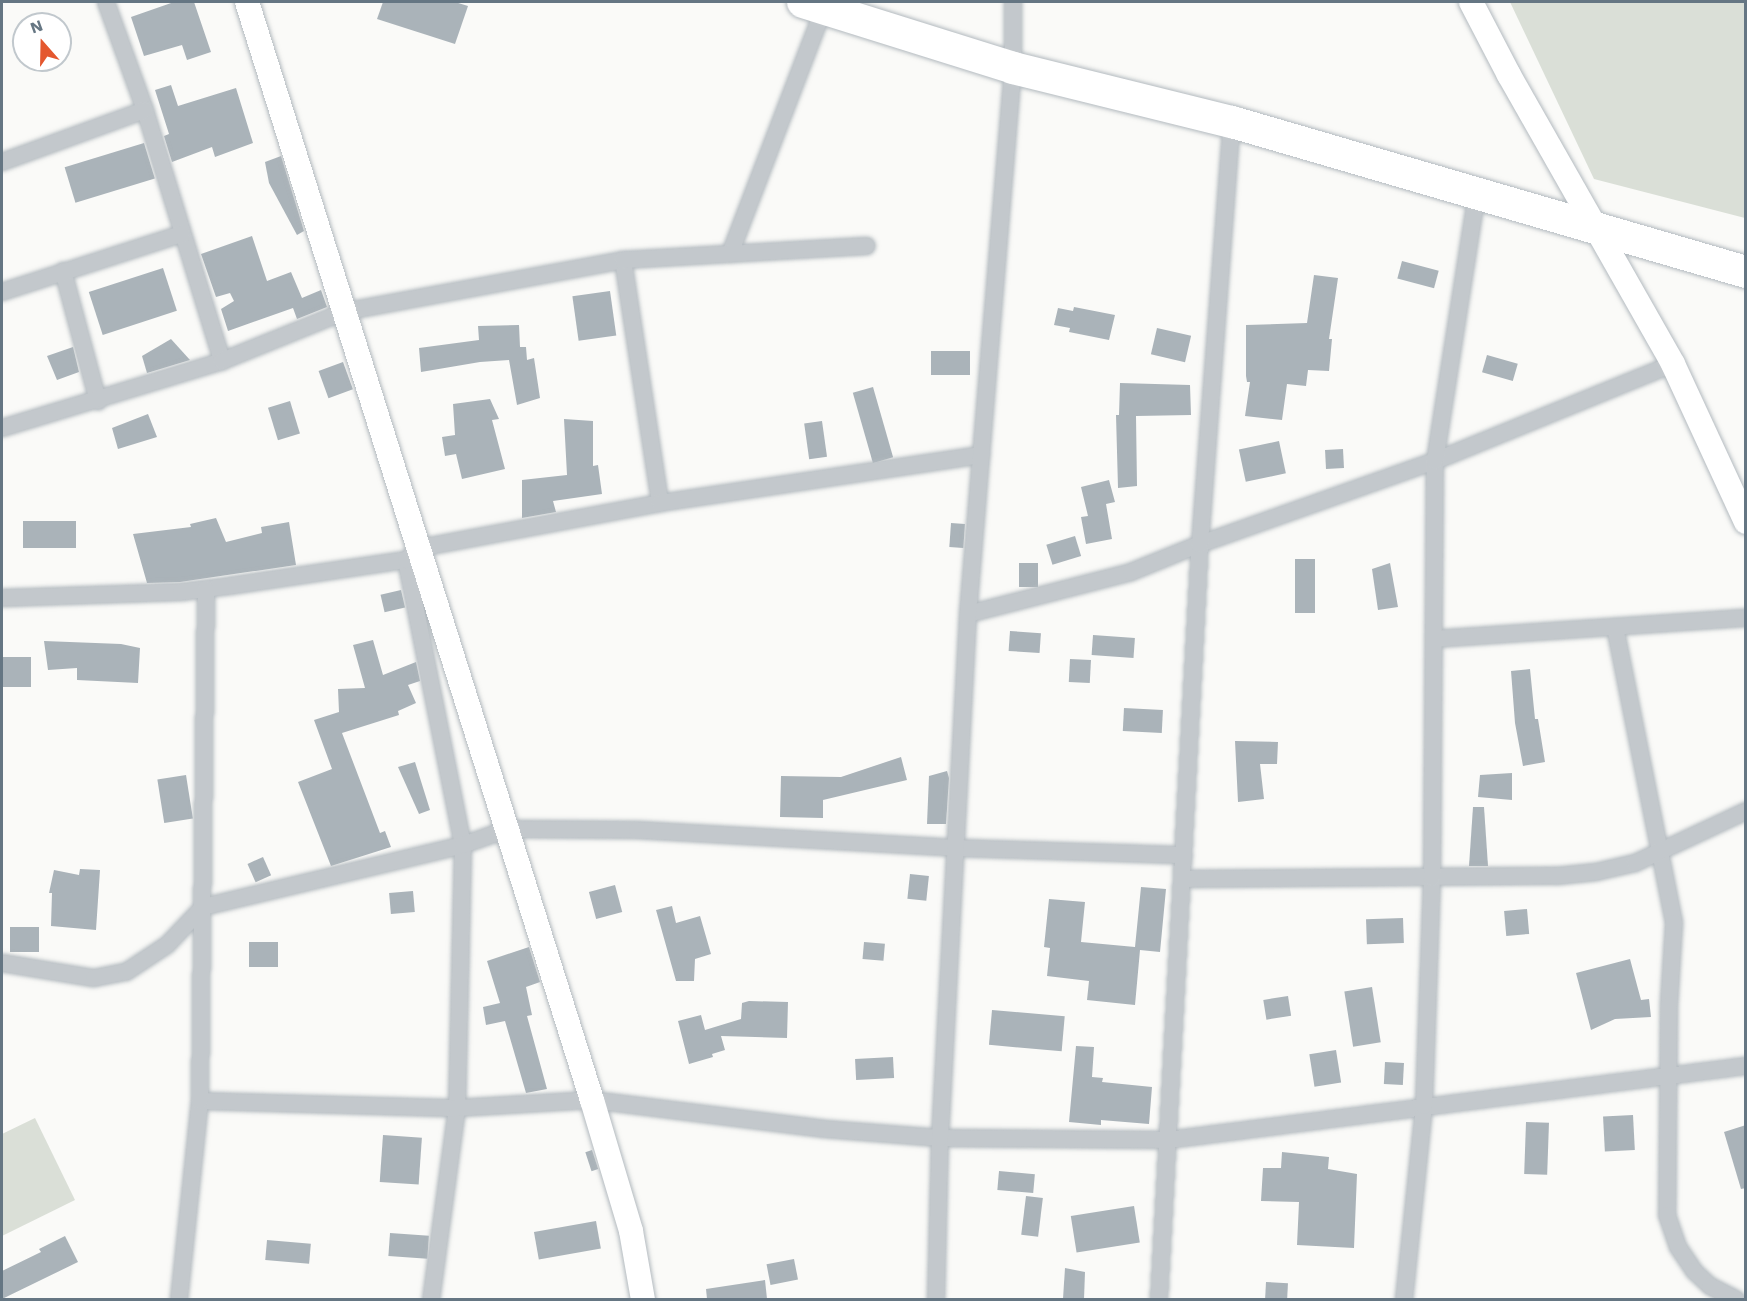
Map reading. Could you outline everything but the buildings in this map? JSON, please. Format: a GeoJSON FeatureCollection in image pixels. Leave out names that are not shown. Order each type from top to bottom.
{"type":"FeatureCollection","features":[{"type":"Feature","properties":{"kind":"highway"},"geometry":{"type":"LineString","coordinates":[[818,4],[1013,68],[1232,122],[1746,272]]}},
{"type":"Feature","properties":{"kind":"street"},"geometry":{"type":"LineString","coordinates":[[106,2],[145,110],[222,361]]}},
{"type":"Feature","properties":{"kind":"street"},"geometry":{"type":"LineString","coordinates":[[247,2],[343,312],[413,554],[508,829],[592,1100],[631,1231],[644,1299]]}},
{"type":"Feature","properties":{"kind":"street"},"geometry":{"type":"LineString","coordinates":[[936,1299],[940,1138],[968,614],[1013,68],[1013,2]]}},
{"type":"Feature","properties":{"kind":"street"},"geometry":{"type":"LineString","coordinates":[[1472,2],[1509,75],[1673,364],[1746,522]]}},
{"type":"Feature","properties":{"kind":"street"},"geometry":{"type":"LineString","coordinates":[[730,254],[818,4]]}},
{"type":"Feature","properties":{"kind":"street"},"geometry":{"type":"LineString","coordinates":[[2,162],[145,110]]}},
{"type":"Feature","properties":{"kind":"street"},"geometry":{"type":"LineString","coordinates":[[1160,1299],[1200,544],[1232,122]]}},
{"type":"Feature","properties":{"kind":"street"},"geometry":{"type":"LineString","coordinates":[[1404,1299],[1424,1106],[1432,878],[1435,461],[1477,193]]}},
{"type":"Feature","properties":{"kind":"street"},"geometry":{"type":"LineString","coordinates":[[2,292],[182,234]]}},
{"type":"Feature","properties":{"kind":"street"},"geometry":{"type":"LineString","coordinates":[[2,429],[222,361],[343,312],[623,260],[867,246]]}},
{"type":"Feature","properties":{"kind":"street"},"geometry":{"type":"LineString","coordinates":[[623,260],[660,503]]}},
{"type":"Feature","properties":{"kind":"street"},"geometry":{"type":"LineString","coordinates":[[63,271],[98,401]]}},
{"type":"Feature","properties":{"kind":"street"},"geometry":{"type":"LineString","coordinates":[[968,614],[1131,572],[1200,544],[1435,461],[1673,364]]}},
{"type":"Feature","properties":{"kind":"street"},"geometry":{"type":"LineString","coordinates":[[2,598],[207,589],[413,554],[660,503],[981,455]]}},
{"type":"Feature","properties":{"kind":"street"},"geometry":{"type":"LineString","coordinates":[[413,554],[463,845],[457,1108],[431,1299]]}},
{"type":"Feature","properties":{"kind":"street"},"geometry":{"type":"LineString","coordinates":[[179,1299],[200,1101],[207,589]]}},
{"type":"Feature","properties":{"kind":"street"},"geometry":{"type":"LineString","coordinates":[[1434,639],[1746,618]]}},
{"type":"Feature","properties":{"kind":"street"},"geometry":{"type":"LineString","coordinates":[[1615,627],[1674,923],[1667,1078],[1667,1215],[1678,1246],[1694,1271],[1710,1286],[1737,1299]]}},
{"type":"Feature","properties":{"kind":"street"},"geometry":{"type":"LineString","coordinates":[[1182,879],[1557,876],[1596,872],[1635,863],[1746,812]]}},
{"type":"Feature","properties":{"kind":"street"},"geometry":{"type":"LineString","coordinates":[[2,963],[94,978],[126,972],[167,945],[203,907],[463,845],[508,829],[637,830],[956,848],[1184,855]]}},
{"type":"Feature","properties":{"kind":"street"},"geometry":{"type":"LineString","coordinates":[[200,1101],[457,1108],[592,1100],[825,1129],[940,1138],[1168,1140],[1424,1106],[1667,1078],[1746,1066]]}},
{"type":"Feature","properties":{"kind":"shaded area"},"geometry":{"type":"Polygon","coordinates":[[[1510,2],[1745,2],[1745,218],[1594,179],[1510,2]]]}},
{"type":"Feature","properties":{"kind":"shaded area"},"geometry":{"type":"Polygon","coordinates":[[[35,1118],[75,1200],[2,1236],[2,1134],[35,1118]]]}}]}
